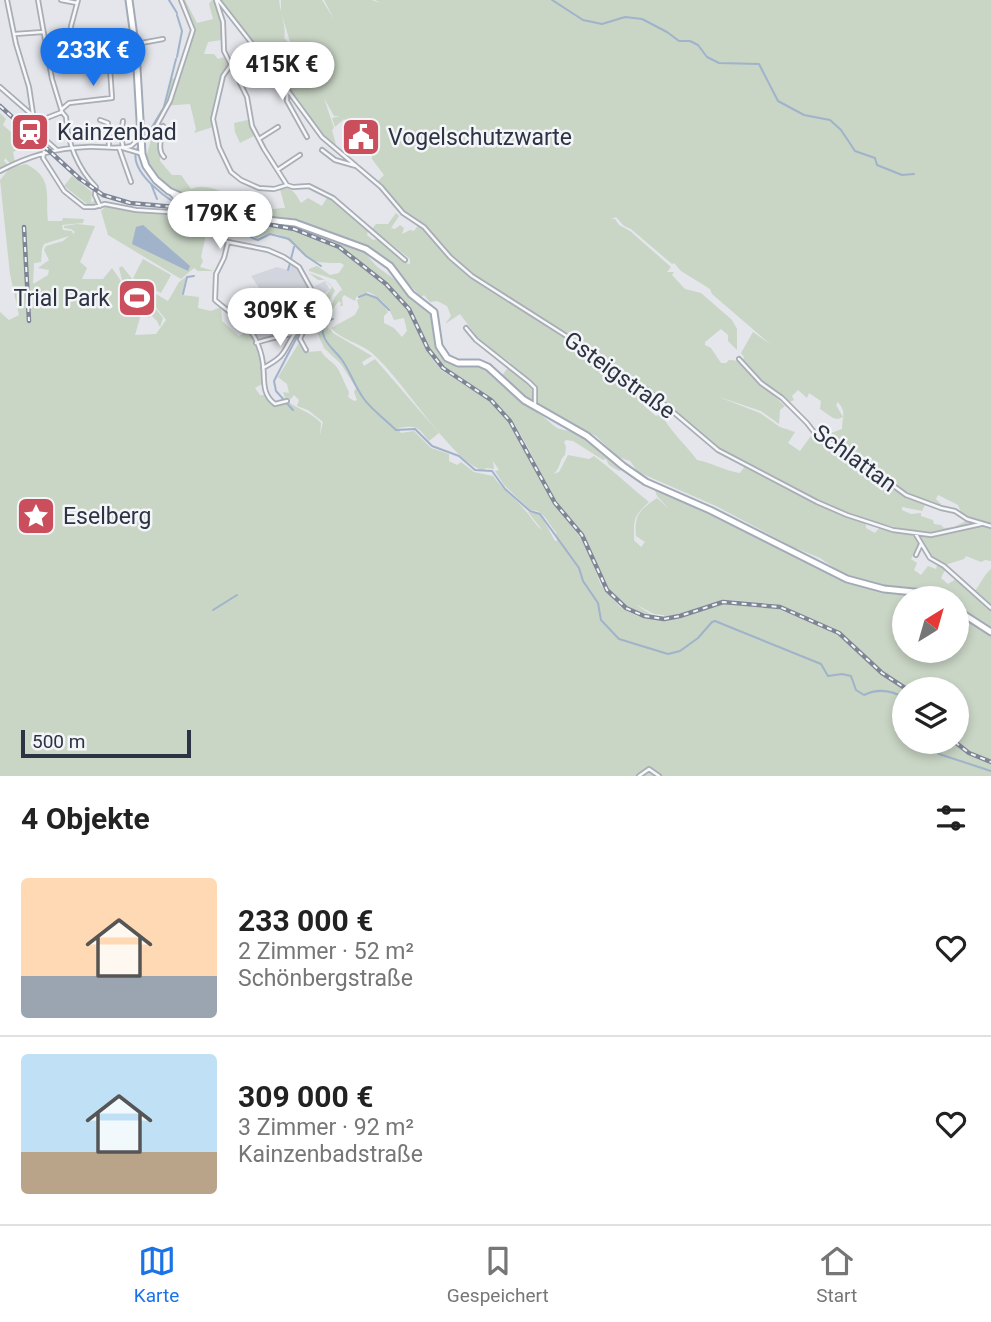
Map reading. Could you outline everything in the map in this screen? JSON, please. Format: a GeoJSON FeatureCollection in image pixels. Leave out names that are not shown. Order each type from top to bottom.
{"type":"FeatureCollection","features":[{"type":"Feature","properties":{"kind":"main road"},"geometry":{"type":"LineString","coordinates":[[129,0],[136,48],[141,141],[138,153],[156,180],[169,191],[253,218],[295,223],[371,252],[390,266],[411,294],[434,312],[438,341],[444,355],[458,363],[483,364],[534,407],[587,436],[623,466],[649,483],[710,510],[847,579],[892,590]]}},
{"type":"Feature","properties":{"kind":"main road"},"geometry":{"type":"LineString","coordinates":[[970,618],[991,632]]}},
{"type":"Feature","properties":{"kind":"street"},"geometry":{"type":"LineString","coordinates":[[7,0],[33,114]]}},
{"type":"Feature","properties":{"kind":"street"},"geometry":{"type":"LineString","coordinates":[[38,0],[51,60],[52,79],[66,117],[73,148],[84,174],[96,187],[95,195],[100,206]]}},
{"type":"Feature","properties":{"kind":"street"},"geometry":{"type":"LineString","coordinates":[[61,0],[78,2],[69,36],[70,56]]}},
{"type":"Feature","properties":{"kind":"street"},"geometry":{"type":"LineString","coordinates":[[149,137],[170,101],[194,30],[181,0]]}},
{"type":"Feature","properties":{"kind":"street"},"geometry":{"type":"LineString","coordinates":[[217,0],[223,22],[223,46],[230,66],[247,97],[250,121],[288,185]]}},
{"type":"Feature","properties":{"kind":"street","name":"Gsteigstraße"},"geometry":{"type":"LineString","coordinates":[[217,0],[322,137],[389,195],[403,213],[425,227],[450,257],[472,276],[569,337],[592,360],[615,376],[646,389],[718,450],[780,484],[848,515],[893,530],[931,535],[981,524]]}},
{"type":"Feature","properties":{"kind":"street"},"geometry":{"type":"LineString","coordinates":[[14,35],[43,32]]}},
{"type":"Feature","properties":{"kind":"street"},"geometry":{"type":"LineString","coordinates":[[51,60],[109,54],[163,39]]}},
{"type":"Feature","properties":{"kind":"street"},"geometry":{"type":"LineString","coordinates":[[39,121],[62,111],[69,103],[112,98],[109,54]]}},
{"type":"Feature","properties":{"kind":"street"},"geometry":{"type":"LineString","coordinates":[[230,66],[223,76],[221,92],[213,114],[214,130],[224,159],[234,176],[250,185],[270,189],[288,185],[313,187],[333,198],[405,260]]}},
{"type":"Feature","properties":{"kind":"street"},"geometry":{"type":"LineString","coordinates":[[0,86],[33,114],[39,121],[41,136],[57,150]]}},
{"type":"Feature","properties":{"kind":"street","name":"Gsteigstraße"},"geometry":{"type":"LineString","coordinates":[[287,88],[287,101],[307,137]]}},
{"type":"Feature","properties":{"kind":"street"},"geometry":{"type":"LineString","coordinates":[[28,110],[32,106]]}},
{"type":"Feature","properties":{"kind":"street"},"geometry":{"type":"LineString","coordinates":[[100,120],[108,123],[109,147]]}},
{"type":"Feature","properties":{"kind":"street"},"geometry":{"type":"LineString","coordinates":[[123,121],[121,148],[131,182]]}},
{"type":"Feature","properties":{"kind":"street"},"geometry":{"type":"LineString","coordinates":[[121,148],[149,137],[164,126],[160,152],[164,157]]}},
{"type":"Feature","properties":{"kind":"street"},"geometry":{"type":"LineString","coordinates":[[259,139],[278,127]]}},
{"type":"Feature","properties":{"kind":"street"},"geometry":{"type":"LineString","coordinates":[[0,171],[26,158],[57,150],[109,147],[138,153]]}},
{"type":"Feature","properties":{"kind":"street","name":"Gsteigstraße"},"geometry":{"type":"LineString","coordinates":[[322,150],[335,160],[356,166]]}},
{"type":"Feature","properties":{"kind":"street"},"geometry":{"type":"LineString","coordinates":[[44,152],[43,158],[64,191],[85,207],[105,204],[196,214]]}},
{"type":"Feature","properties":{"kind":"street"},"geometry":{"type":"LineString","coordinates":[[279,169],[300,155]]}},
{"type":"Feature","properties":{"kind":"street"},"geometry":{"type":"LineString","coordinates":[[169,191],[216,236],[228,242],[268,250],[299,267],[319,303],[281,358],[263,368]]}},
{"type":"Feature","properties":{"kind":"street"},"geometry":{"type":"LineString","coordinates":[[228,242],[216,274],[215,300],[241,321],[257,343],[268,399],[275,404],[287,401]]}},
{"type":"Feature","properties":{"kind":"street"},"geometry":{"type":"LineString","coordinates":[[257,343],[299,332],[311,325]]}},
{"type":"Feature","properties":{"kind":"street"},"geometry":{"type":"LineString","coordinates":[[466,328],[476,340],[522,374],[535,388],[534,407]]}},
{"type":"Feature","properties":{"kind":"street"},"geometry":{"type":"LineString","coordinates":[[299,332],[306,350]]}},
{"type":"Feature","properties":{"kind":"street","name":"Schlattan"},"geometry":{"type":"LineString","coordinates":[[739,359],[756,379],[782,398],[817,436],[848,453],[905,495],[991,526]]}},
{"type":"Feature","properties":{"kind":"street"},"geometry":{"type":"LineString","coordinates":[[915,533],[930,558],[944,566],[991,608]]}},
{"type":"Feature","properties":{"kind":"street"},"geometry":{"type":"LineString","coordinates":[[916,555],[921,544]]}},
{"type":"Feature","properties":{"kind":"street"},"geometry":{"type":"LineString","coordinates":[[639,776],[649,769],[659,776]]}},
{"type":"Feature","properties":{"kind":"shaded area"},"geometry":{"type":"Polygon","coordinates":[[[290,263],[300,269],[311,288],[325,281],[330,290],[320,296],[314,314],[299,330],[256,343],[251,332],[261,311],[270,304],[251,276],[277,267],[288,270],[290,263]]]}},
{"type":"Feature","properties":{"kind":"green space"},"geometry":{"type":"Polygon","coordinates":[[[182,0],[185,0],[197,23],[213,19],[209,4],[212,0],[218,8],[221,40],[208,42],[204,54],[214,54],[218,59],[224,57],[228,65],[216,95],[213,127],[194,133],[196,129],[190,104],[163,106],[172,78],[177,80],[194,31],[182,0]]]}},
{"type":"Feature","properties":{"kind":"green space"},"geometry":{"type":"Polygon","coordinates":[[[220,0],[279,0],[281,11],[281,0],[322,0],[334,19],[324,0],[372,0],[380,3],[375,0],[991,0],[991,561],[981,562],[966,556],[945,565],[931,557],[919,534],[949,534],[979,526],[981,523],[962,515],[958,505],[938,495],[936,499],[941,508],[906,494],[848,452],[819,436],[823,431],[831,433],[842,429],[843,417],[833,418],[820,409],[821,401],[809,393],[807,398],[798,390],[792,396],[794,400],[790,402],[761,382],[742,362],[744,357],[741,353],[753,332],[770,344],[712,294],[710,289],[681,271],[616,217],[611,219],[615,219],[619,225],[630,231],[671,267],[667,272],[674,272],[672,275],[685,289],[701,293],[732,320],[737,329],[737,350],[721,329],[705,342],[721,363],[729,360],[740,361],[756,379],[785,406],[780,410],[779,424],[761,411],[716,396],[760,413],[780,427],[795,432],[788,443],[800,451],[813,433],[847,453],[905,496],[926,503],[922,511],[902,507],[902,510],[911,514],[921,513],[921,516],[944,528],[954,527],[968,520],[975,523],[947,531],[920,532],[865,519],[866,528],[875,533],[880,527],[915,536],[919,544],[911,559],[917,563],[914,570],[921,575],[928,566],[936,569],[937,565],[946,568],[941,578],[948,584],[956,579],[964,586],[892,587],[846,576],[820,558],[793,547],[716,506],[638,472],[630,461],[618,457],[596,436],[536,404],[501,377],[511,363],[481,342],[460,314],[445,324],[451,316],[447,306],[437,301],[430,302],[424,295],[421,297],[385,258],[364,245],[296,221],[256,216],[176,192],[159,179],[148,164],[147,154],[151,140],[160,129],[160,161],[172,175],[181,175],[191,189],[201,187],[219,190],[263,210],[285,208],[280,189],[284,188],[295,193],[301,203],[308,198],[322,206],[328,196],[368,230],[367,235],[373,240],[378,239],[405,263],[410,264],[410,259],[372,229],[376,224],[388,224],[396,213],[399,216],[391,228],[395,229],[400,225],[404,228],[402,234],[414,231],[420,223],[404,212],[377,182],[384,175],[372,159],[370,143],[357,123],[353,126],[344,119],[335,127],[332,118],[340,116],[334,116],[324,98],[334,128],[332,130],[336,145],[324,136],[220,0]],[[282,15],[284,38],[291,45],[282,15]],[[653,393],[644,406],[656,416],[662,414],[672,431],[697,460],[740,473],[747,463],[718,449],[653,393]],[[838,402],[836,405],[843,417],[841,406],[838,402]]]}},
{"type":"Feature","properties":{"kind":"green space"},"geometry":{"type":"Polygon","coordinates":[[[0,113],[6,119],[3,125],[12,133],[18,129],[28,144],[13,152],[15,162],[11,164],[5,158],[4,161],[8,165],[0,169],[0,113]]]}},
{"type":"Feature","properties":{"kind":"green space"},"geometry":{"type":"Polygon","coordinates":[[[248,120],[254,136],[240,143],[234,123],[248,120]]]}},
{"type":"Feature","properties":{"kind":"green space"},"geometry":{"type":"Polygon","coordinates":[[[26,164],[41,175],[44,182],[48,221],[62,221],[63,218],[84,219],[83,223],[62,225],[63,230],[72,231],[73,234],[75,232],[64,226],[95,226],[80,262],[87,268],[82,279],[103,279],[112,268],[123,284],[119,268],[122,266],[163,318],[160,327],[139,303],[150,318],[141,314],[135,335],[156,334],[166,320],[137,283],[168,301],[179,282],[186,277],[182,295],[199,297],[198,308],[211,311],[221,307],[222,321],[239,336],[251,332],[261,355],[262,384],[255,388],[260,395],[265,395],[274,405],[287,401],[313,416],[321,423],[320,435],[323,422],[308,410],[297,406],[299,400],[294,395],[291,399],[285,398],[283,392],[289,393],[287,384],[278,377],[300,341],[306,352],[321,351],[334,364],[349,392],[348,397],[357,400],[354,392],[356,388],[341,364],[324,348],[314,325],[327,321],[328,332],[329,328],[333,333],[372,356],[362,362],[364,366],[375,359],[439,433],[429,441],[413,427],[398,428],[401,433],[414,431],[431,448],[449,454],[449,461],[457,465],[461,462],[474,472],[493,476],[542,530],[528,512],[542,517],[557,541],[556,532],[542,514],[530,510],[504,485],[495,471],[499,470],[493,461],[494,469],[482,470],[470,463],[442,436],[372,353],[340,336],[331,328],[355,315],[359,307],[357,300],[366,294],[376,298],[383,306],[388,312],[384,316],[384,323],[394,328],[402,337],[407,331],[404,318],[394,320],[384,303],[368,292],[356,297],[355,301],[344,295],[343,306],[340,306],[339,301],[328,315],[335,297],[343,291],[336,280],[309,269],[317,266],[330,275],[339,273],[344,265],[314,261],[281,236],[266,234],[257,238],[230,219],[199,214],[196,209],[228,214],[254,224],[294,230],[338,248],[393,292],[408,310],[431,357],[441,370],[490,401],[509,422],[554,503],[585,544],[601,585],[620,607],[637,616],[657,620],[681,618],[723,603],[773,607],[838,634],[892,681],[892,754],[968,754],[991,764],[991,776],[0,776],[0,312],[9,320],[19,315],[10,274],[0,180],[10,168],[26,164]],[[69,236],[44,244],[41,262],[34,263],[33,284],[48,275],[49,270],[38,268],[49,260],[44,250],[46,246],[63,241],[69,236]]]}},
{"type":"Feature","properties":{"kind":"green space"},"geometry":{"type":"Polygon","coordinates":[[[72,176],[92,192],[91,203],[95,200],[97,204],[87,204],[64,186],[72,176]]]}},
{"type":"Feature","properties":{"kind":"green space","name":"Kainzenbad"},"geometry":{"type":"Polygon","coordinates":[[[106,206],[190,217],[203,230],[205,239],[200,267],[214,271],[198,271],[194,268],[181,279],[108,235],[101,211],[106,206]]]}},
{"type":"Feature","properties":{"kind":"green space"},"geometry":{"type":"Polygon","coordinates":[[[264,222],[295,225],[353,246],[360,252],[362,250],[377,267],[426,305],[434,317],[437,347],[443,357],[452,363],[483,367],[556,427],[590,440],[624,469],[619,471],[609,465],[606,459],[603,460],[573,441],[566,440],[565,455],[553,474],[559,472],[568,455],[589,459],[594,456],[608,467],[649,502],[637,515],[635,522],[634,540],[641,547],[645,542],[636,536],[639,513],[657,498],[669,509],[657,496],[654,488],[709,512],[855,585],[892,591],[892,663],[970,663],[970,620],[991,634],[991,760],[969,750],[969,677],[892,677],[877,667],[846,636],[774,604],[730,600],[665,618],[664,615],[654,614],[635,604],[650,614],[663,618],[644,616],[629,610],[610,591],[584,536],[555,499],[526,443],[505,412],[445,369],[430,349],[411,309],[388,286],[331,242],[283,225],[264,222]]]}},
{"type":"Feature","properties":{"kind":"green space"},"geometry":{"type":"Polygon","coordinates":[[[143,259],[171,275],[161,293],[133,278],[143,259]]]}},
{"type":"Feature","properties":{"kind":"green space"},"geometry":{"type":"Polygon","coordinates":[[[325,280],[330,284],[335,291],[328,302],[327,320],[312,321],[313,319],[306,323],[332,287],[325,280]]]}},
{"type":"Feature","properties":{"kind":"green space"},"geometry":{"type":"Polygon","coordinates":[[[991,569],[991,606],[987,603],[991,609],[991,627],[970,615],[970,590],[975,591],[991,569]]]}},
{"type":"Feature","properties":{"kind":"water"},"geometry":{"type":"Polygon","coordinates":[[[143,225],[190,266],[188,271],[132,244],[136,227],[143,225]]]}},
{"type":"Feature","properties":{"kind":"waterway"},"geometry":{"type":"LineString","coordinates":[[169,0],[177,13]]}},
{"type":"Feature","properties":{"kind":"waterway"},"geometry":{"type":"LineString","coordinates":[[552,0],[583,20],[602,24],[625,17],[642,19],[679,41],[690,41],[698,45],[707,57],[719,63],[759,64],[778,101],[804,115],[830,120],[841,130],[855,151],[875,158],[877,165],[902,175],[914,174]]}},
{"type":"Feature","properties":{"kind":"waterway"},"geometry":{"type":"LineString","coordinates":[[221,2],[235,20]]}},
{"type":"Feature","properties":{"kind":"waterway"},"geometry":{"type":"LineString","coordinates":[[177,15],[182,31],[177,57]]}},
{"type":"Feature","properties":{"kind":"waterway"},"geometry":{"type":"LineString","coordinates":[[143,142],[164,107],[176,59]]}},
{"type":"Feature","properties":{"kind":"waterway"},"geometry":{"type":"LineString","coordinates":[[277,74],[293,84]]}},
{"type":"Feature","properties":{"kind":"waterway"},"geometry":{"type":"LineString","coordinates":[[139,146],[136,155],[144,175],[163,195],[193,212]]}},
{"type":"Feature","properties":{"kind":"waterway"},"geometry":{"type":"LineString","coordinates":[[151,184],[157,199]]}},
{"type":"Feature","properties":{"kind":"waterway"},"geometry":{"type":"LineString","coordinates":[[198,213],[232,220],[254,239],[258,240],[270,234],[289,239],[321,266]]}},
{"type":"Feature","properties":{"kind":"waterway"},"geometry":{"type":"LineString","coordinates":[[291,259],[294,247]]}},
{"type":"Feature","properties":{"kind":"waterway"},"geometry":{"type":"LineString","coordinates":[[288,270],[290,263]]}},
{"type":"Feature","properties":{"kind":"waterway"},"geometry":{"type":"LineString","coordinates":[[183,294],[187,277],[194,276]]}},
{"type":"Feature","properties":{"kind":"waterway"},"geometry":{"type":"LineString","coordinates":[[359,297],[366,294],[377,298],[389,310]]}},
{"type":"Feature","properties":{"kind":"waterway"},"geometry":{"type":"LineString","coordinates":[[333,319],[323,322],[325,339],[345,364],[367,403],[396,430],[415,429],[432,446],[459,456],[475,470],[492,471],[505,489],[530,511],[540,514],[579,568],[583,581],[598,603],[601,620],[619,639],[668,654],[680,651],[715,621],[821,664],[828,676],[851,676],[856,690],[864,695],[874,691],[892,692]]}},
{"type":"Feature","properties":{"kind":"waterway"},"geometry":{"type":"LineString","coordinates":[[293,410],[276,391],[274,381],[299,333]]}},
{"type":"Feature","properties":{"kind":"waterway"},"geometry":{"type":"LineString","coordinates":[[213,610],[237,595]]}},
{"type":"Feature","properties":{"kind":"waterway"},"geometry":{"type":"LineString","coordinates":[[939,754],[991,771]]}},
{"type":"Feature","properties":{"kind":"railway"},"geometry":{"type":"LineString","coordinates":[[0,106],[80,179],[103,195],[130,203],[220,211],[255,222],[294,229],[339,247],[386,284],[409,309],[428,349],[443,368],[491,400],[510,421],[555,503],[582,535],[607,590],[626,608],[644,616],[664,619],[723,602],[780,607],[839,633],[892,680]]}},
{"type":"Feature","properties":{"kind":"railway"},"geometry":{"type":"LineString","coordinates":[[24,227],[29,321]]}},
{"type":"Feature","properties":{"kind":"railway"},"geometry":{"type":"LineString","coordinates":[[969,753],[991,762]]}},
{"type":"Feature","properties":{"kind":"place","name":"Kainzenbad"},"geometry":{"type":"Point","coordinates":[30,132]}},
{"type":"Feature","properties":{"kind":"place","name":"Vogelschutzwarte"},"geometry":{"type":"Point","coordinates":[361,137]}},
{"type":"Feature","properties":{"kind":"place","name":"Trial Park"},"geometry":{"type":"Point","coordinates":[137,298]}},
{"type":"Feature","properties":{"kind":"place","name":"Eselberg"},"geometry":{"type":"Point","coordinates":[36,516]}}]}
